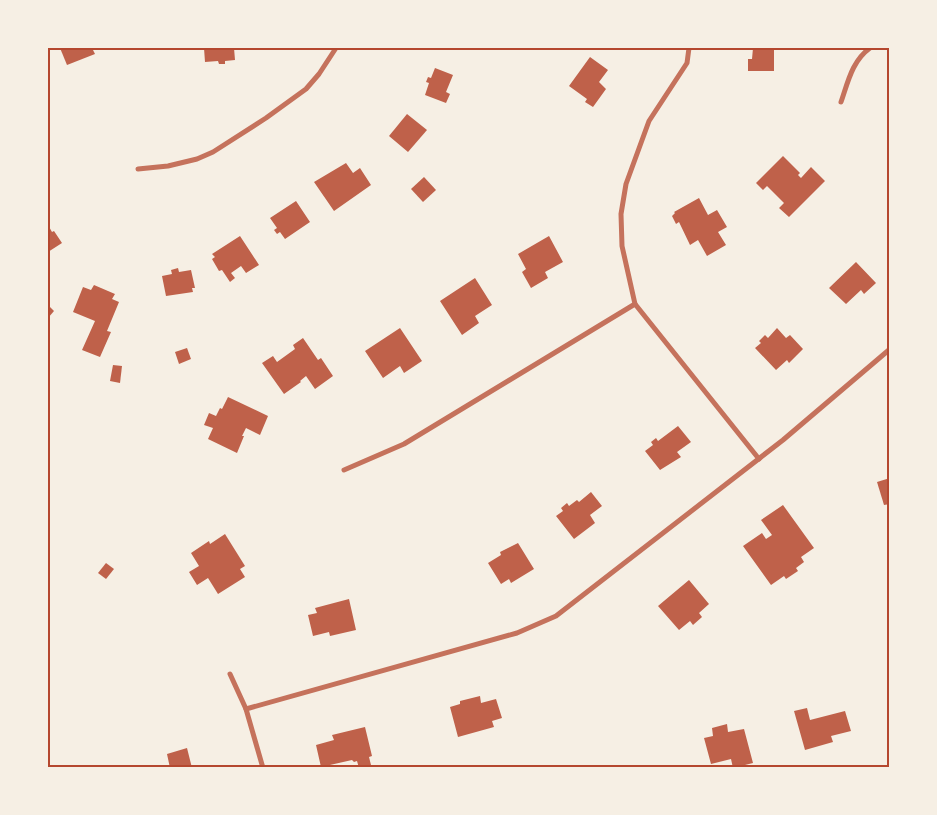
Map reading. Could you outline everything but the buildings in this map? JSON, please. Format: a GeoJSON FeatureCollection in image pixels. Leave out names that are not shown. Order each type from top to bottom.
{"type":"FeatureCollection","features":[{"type":"Feature","properties":{"kind":"street"},"geometry":{"type":"LineString","coordinates":[[138,169],[168,166],[213,152],[266,118],[306,88],[319,74],[336,48]]}},
{"type":"Feature","properties":{"kind":"street"},"geometry":{"type":"LineString","coordinates":[[689,48],[687,63],[650,121],[626,184],[621,214],[622,246],[635,304],[759,459]]}},
{"type":"Feature","properties":{"kind":"street"},"geometry":{"type":"LineString","coordinates":[[842,102],[851,70],[864,52],[870,48]]}},
{"type":"Feature","properties":{"kind":"street"},"geometry":{"type":"LineString","coordinates":[[344,470],[404,444],[635,304]]}},
{"type":"Feature","properties":{"kind":"street"},"geometry":{"type":"LineString","coordinates":[[246,709],[517,634],[556,616],[783,440],[890,349]]}},
{"type":"Feature","properties":{"kind":"street"},"geometry":{"type":"LineString","coordinates":[[230,674],[246,709],[263,768]]}}]}
